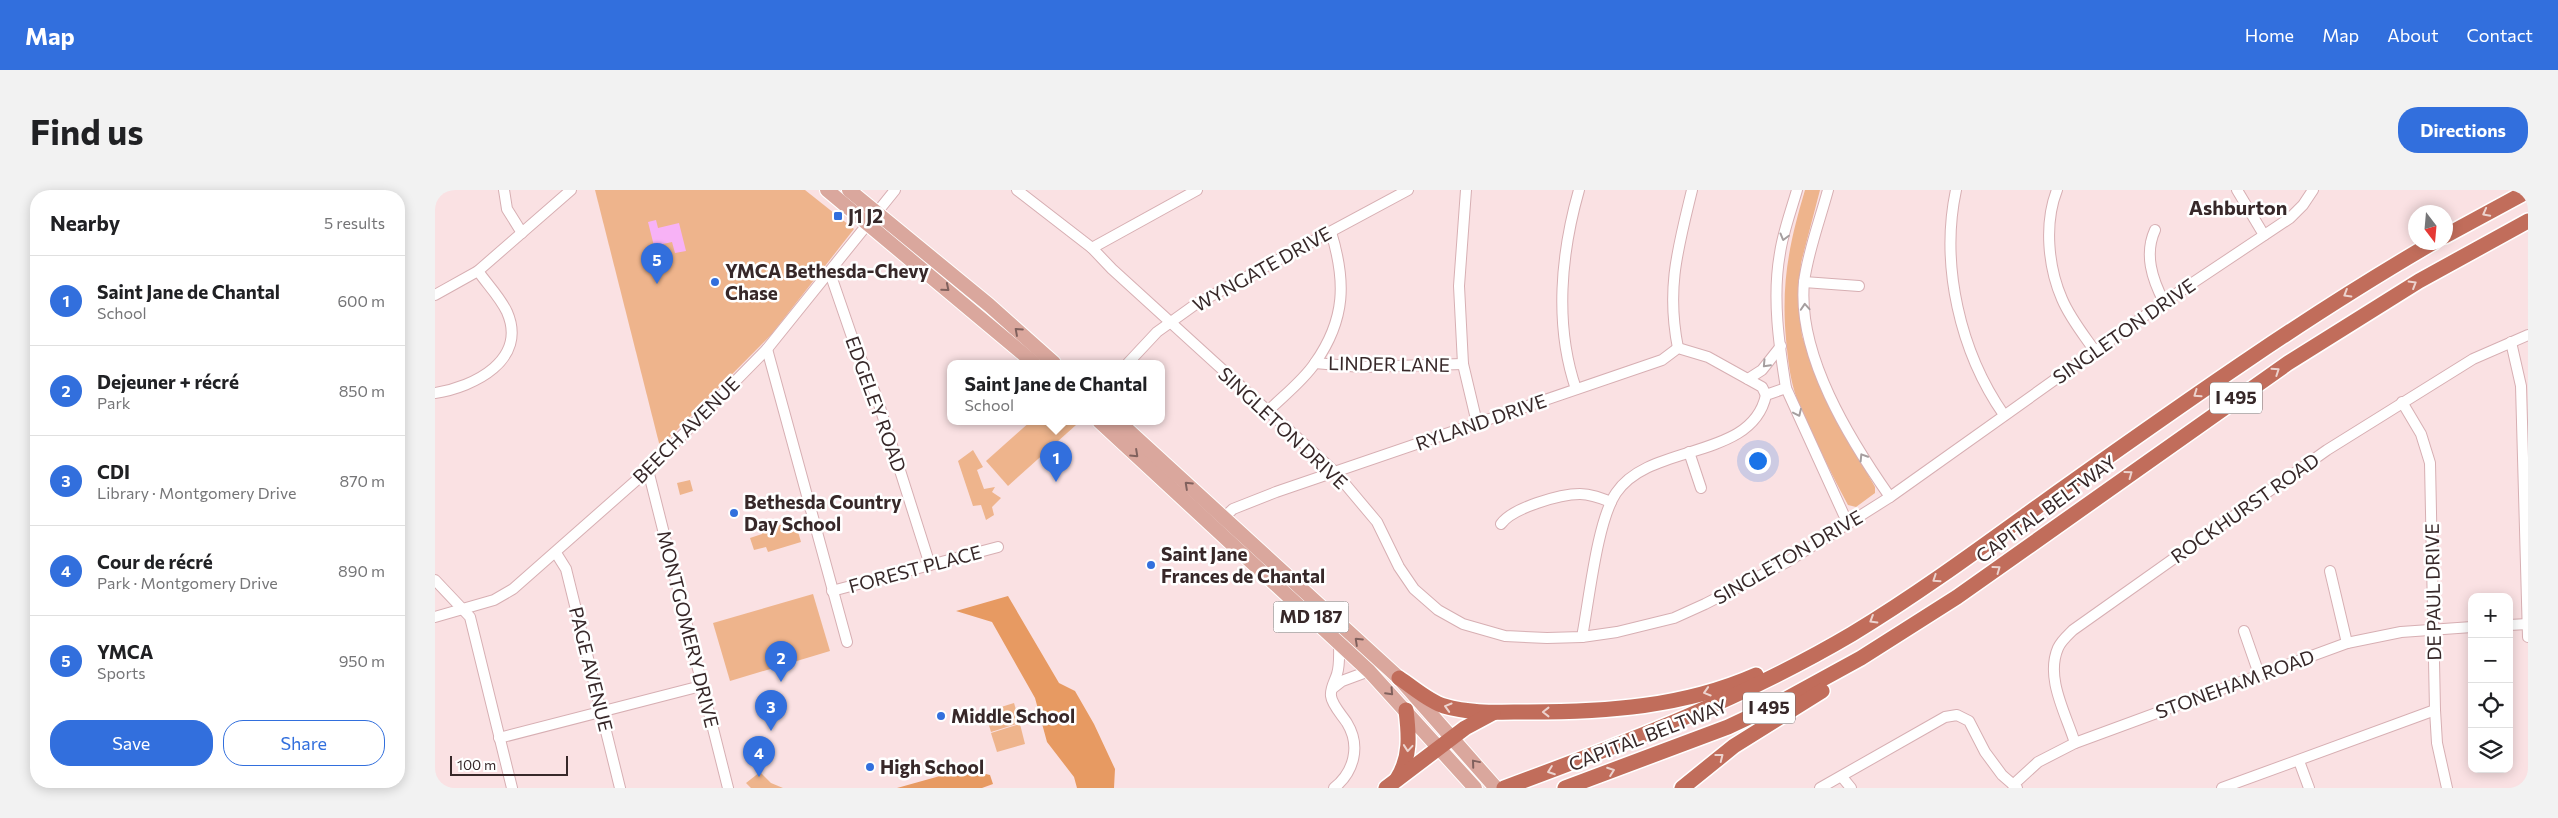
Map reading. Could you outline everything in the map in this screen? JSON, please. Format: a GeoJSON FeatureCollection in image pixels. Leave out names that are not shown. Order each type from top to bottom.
{"type":"FeatureCollection","features":[{"type":"Feature","properties":{"kind":"highway"},"geometry":{"type":"LineString","coordinates":[[2453,232],[2528,191]]}},
{"type":"Feature","properties":{"kind":"highway","name":"CAPITAL BELTWAY"},"geometry":{"type":"LineString","coordinates":[[1565,788],[1675,748],[1779,703],[1861,658],[1957,597],[2295,358],[2419,281],[2528,220]]}},
{"type":"Feature","properties":{"kind":"highway","name":"CAPITAL BELTWAY"},"geometry":{"type":"LineString","coordinates":[[1508,786],[1619,746],[1717,704],[1768,680],[1849,635],[1941,575],[2273,341],[2421,250]]}},
{"type":"Feature","properties":{"kind":"highway"},"geometry":{"type":"LineString","coordinates":[[1682,788],[1734,746],[1865,663],[1957,597]]}},
{"type":"Feature","properties":{"kind":"highway"},"geometry":{"type":"LineString","coordinates":[[1399,678],[1443,706],[1463,710],[1593,712],[1629,709],[1695,696],[1753,677],[1849,635]]}},
{"type":"Feature","properties":{"kind":"highway"},"geometry":{"type":"LineString","coordinates":[[1391,785],[1404,767],[1408,751],[1406,710]]}},
{"type":"Feature","properties":{"kind":"highway"},"geometry":{"type":"LineString","coordinates":[[1391,785],[1477,720],[1496,712]]}},
{"type":"Feature","properties":{"kind":"main road"},"geometry":{"type":"LineString","coordinates":[[827,190],[873,218],[989,305],[1051,360]]}},
{"type":"Feature","properties":{"kind":"main road"},"geometry":{"type":"LineString","coordinates":[[849,190],[873,218],[1031,360]]}},
{"type":"Feature","properties":{"kind":"main road","name":"MD 187"},"geometry":{"type":"LineString","coordinates":[[1104,425],[1399,678],[1496,788]]}},
{"type":"Feature","properties":{"kind":"main road","name":"MD 187"},"geometry":{"type":"LineString","coordinates":[[1122,425],[1369,671],[1441,748],[1475,788]]}},
{"type":"Feature","properties":{"kind":"street"},"geometry":{"type":"LineString","coordinates":[[504,190],[507,209],[522,233]]}},
{"type":"Feature","properties":{"kind":"street"},"geometry":{"type":"LineString","coordinates":[[435,295],[478,271],[571,190]]}},
{"type":"Feature","properties":{"kind":"street","name":"BEECH AVENUE"},"geometry":{"type":"LineString","coordinates":[[435,617],[502,597],[649,470],[767,348],[830,273],[895,190]]}},
{"type":"Feature","properties":{"kind":"street","name":"SINGLETON DRIVE"},"geometry":{"type":"LineString","coordinates":[[1017,190],[1092,248],[1112,269],[1267,412],[1335,472],[1377,522],[1399,567],[1414,589],[1438,610],[1463,624],[1505,636],[1547,638],[1583,637],[1617,632],[1674,618],[1787,562],[1890,497],[2163,302],[2290,218],[2303,205],[2313,190]]}},
{"type":"Feature","properties":{"kind":"street"},"geometry":{"type":"LineString","coordinates":[[1092,248],[1197,190]]}},
{"type":"Feature","properties":{"kind":"street","name":"WYNGATE DRIVE"},"geometry":{"type":"LineString","coordinates":[[1131,360],[1170,322],[1196,304],[1408,190]]}},
{"type":"Feature","properties":{"kind":"street"},"geometry":{"type":"LineString","coordinates":[[1466,190],[1459,286],[1463,364],[1477,423]]}},
{"type":"Feature","properties":{"kind":"street"},"geometry":{"type":"LineString","coordinates":[[1576,389],[1571,374],[1564,330],[1563,295],[1565,254],[1579,190]]}},
{"type":"Feature","properties":{"kind":"street"},"geometry":{"type":"LineString","coordinates":[[1583,637],[1604,523],[1611,502],[1625,482],[1642,470],[1727,439],[1744,430],[1761,411],[1766,395],[1762,387],[1708,357],[1678,348],[1672,302],[1673,277],[1692,190]]}},
{"type":"Feature","properties":{"kind":"street"},"geometry":{"type":"LineString","coordinates":[[1797,190],[1780,253],[1776,294],[1786,388],[1848,524]]}},
{"type":"Feature","properties":{"kind":"street"},"geometry":{"type":"LineString","coordinates":[[1828,190],[1804,282],[1807,327],[1823,378],[1843,422],[1890,497]]}},
{"type":"Feature","properties":{"kind":"street"},"geometry":{"type":"LineString","coordinates":[[1956,190],[1953,206],[1951,249],[1956,295],[1964,332],[1975,362],[2004,415]]}},
{"type":"Feature","properties":{"kind":"street"},"geometry":{"type":"LineString","coordinates":[[2057,190],[2049,227],[2053,269],[2062,298],[2095,351]]}},
{"type":"Feature","properties":{"kind":"street"},"geometry":{"type":"LineString","coordinates":[[2237,190],[2264,235]]}},
{"type":"Feature","properties":{"kind":"street"},"geometry":{"type":"LineString","coordinates":[[2155,230],[2151,239],[2149,260],[2163,302]]}},
{"type":"Feature","properties":{"kind":"street"},"geometry":{"type":"LineString","coordinates":[[1267,412],[1315,363],[1335,323],[1342,293],[1341,262],[1331,232]]}},
{"type":"Feature","properties":{"kind":"street"},"geometry":{"type":"LineString","coordinates":[[435,393],[483,377],[505,358],[510,343],[510,323],[507,312],[478,271]]}},
{"type":"Feature","properties":{"kind":"street","name":"EDGELEY ROAD"},"geometry":{"type":"LineString","coordinates":[[830,273],[851,334],[877,398],[930,564]]}},
{"type":"Feature","properties":{"kind":"street"},"geometry":{"type":"LineString","coordinates":[[1804,282],[1859,286]]}},
{"type":"Feature","properties":{"kind":"street","name":"ROCKHURST ROAD"},"geometry":{"type":"LineString","coordinates":[[2075,742],[2053,678],[2053,666],[2059,647],[2073,630],[2327,450],[2473,359],[2528,335]]}},
{"type":"Feature","properties":{"kind":"street"},"geometry":{"type":"LineString","coordinates":[[2511,342],[2521,386],[2528,637]]}},
{"type":"Feature","properties":{"kind":"street"},"geometry":{"type":"LineString","coordinates":[[1748,379],[1762,370],[1781,346]]}},
{"type":"Feature","properties":{"kind":"street"},"geometry":{"type":"LineString","coordinates":[[767,348],[847,642]]}},
{"type":"Feature","properties":{"kind":"street","name":"RYLAND DRIVE"},"geometry":{"type":"LineString","coordinates":[[1219,522],[1233,509],[1662,360],[1678,348]]}},
{"type":"Feature","properties":{"kind":"street","name":"LINDER LANE"},"geometry":{"type":"LineString","coordinates":[[1315,363],[1361,367],[1463,364]]}},
{"type":"Feature","properties":{"kind":"street"},"geometry":{"type":"LineString","coordinates":[[1766,395],[1786,388]]}},
{"type":"Feature","properties":{"kind":"street","name":"DE PAUL DRIVE"},"geometry":{"type":"LineString","coordinates":[[2402,402],[2421,434],[2430,463],[2435,710],[2437,743],[2447,788]]}},
{"type":"Feature","properties":{"kind":"street"},"geometry":{"type":"LineString","coordinates":[[1689,452],[1701,488]]}},
{"type":"Feature","properties":{"kind":"street","name":"MONTGOMERY DRIVE"},"geometry":{"type":"LineString","coordinates":[[649,470],[701,686],[728,788]]}},
{"type":"Feature","properties":{"kind":"street"},"geometry":{"type":"LineString","coordinates":[[1501,524],[1513,513],[1565,496],[1593,495],[1611,502]]}},
{"type":"Feature","properties":{"kind":"street","name":"FOREST PLACE"},"geometry":{"type":"LineString","coordinates":[[833,591],[998,547]]}},
{"type":"Feature","properties":{"kind":"street","name":"PAGE AVENUE"},"geometry":{"type":"LineString","coordinates":[[556,552],[566,569],[620,788]]}},
{"type":"Feature","properties":{"kind":"street"},"geometry":{"type":"LineString","coordinates":[[2330,571],[2347,643]]}},
{"type":"Feature","properties":{"kind":"street"},"geometry":{"type":"LineString","coordinates":[[435,580],[470,617],[512,788]]}},
{"type":"Feature","properties":{"kind":"street"},"geometry":{"type":"LineString","coordinates":[[2513,625],[2528,624]]}},
{"type":"Feature","properties":{"kind":"street","name":"STONEHAM ROAD"},"geometry":{"type":"LineString","coordinates":[[2015,786],[2038,762],[2075,742],[2347,643],[2401,632],[2468,627]]}},
{"type":"Feature","properties":{"kind":"street"},"geometry":{"type":"LineString","coordinates":[[2244,631],[2259,674]]}},
{"type":"Feature","properties":{"kind":"street"},"geometry":{"type":"LineString","coordinates":[[1334,788],[1349,773],[1354,756],[1354,744],[1348,725],[1331,698],[1331,691],[1338,672],[1339,643]]}},
{"type":"Feature","properties":{"kind":"street"},"geometry":{"type":"LineString","coordinates":[[1331,691],[1342,681],[1369,671]]}},
{"type":"Feature","properties":{"kind":"street"},"geometry":{"type":"LineString","coordinates":[[499,738],[701,686]]}},
{"type":"Feature","properties":{"kind":"street"},"geometry":{"type":"LineString","coordinates":[[2222,788],[2435,710]]}},
{"type":"Feature","properties":{"kind":"street"},"geometry":{"type":"LineString","coordinates":[[1820,788],[1945,717],[1957,715],[1969,722],[1985,752],[2002,775],[2015,786]]}},
{"type":"Feature","properties":{"kind":"street"},"geometry":{"type":"LineString","coordinates":[[2299,761],[2309,788]]}},
{"type":"Feature","properties":{"kind":"street"},"geometry":{"type":"LineString","coordinates":[[1842,777],[1851,788]]}},
{"type":"Feature","properties":{"kind":"shaded area","name":"YMCA Bethesda-Chevy Chase"},"geometry":{"type":"Polygon","coordinates":[[[595,190],[805,190],[854,229],[771,335],[660,447],[595,190]]]}},
{"type":"Feature","properties":{"kind":"shaded area"},"geometry":{"type":"Polygon","coordinates":[[[1805,190],[1820,190],[1801,263],[1799,300],[1802,336],[1826,400],[1875,487],[1875,493],[1856,507],[1848,505],[1821,453],[1797,399],[1790,370],[1785,319],[1786,281],[1791,246],[1805,190]]]}},
{"type":"Feature","properties":{"kind":"shaded area"},"geometry":{"type":"Polygon","coordinates":[[[656,220],[658,228],[679,223],[686,251],[675,253],[672,242],[654,246],[648,222],[656,220]]]}},
{"type":"Feature","properties":{"kind":"shaded area"},"geometry":{"type":"Polygon","coordinates":[[[1026,425],[1076,425],[1008,486],[986,461],[1026,425]]]}},
{"type":"Feature","properties":{"kind":"shaded area"},"geometry":{"type":"Polygon","coordinates":[[[973,450],[983,467],[977,470],[984,489],[995,487],[992,492],[1001,498],[992,507],[994,515],[986,520],[981,505],[973,506],[958,461],[973,450]]]}},
{"type":"Feature","properties":{"kind":"shaded area"},"geometry":{"type":"Polygon","coordinates":[[[690,480],[693,491],[680,495],[677,483],[690,480]]]}},
{"type":"Feature","properties":{"kind":"shaded area"},"geometry":{"type":"Polygon","coordinates":[[[795,521],[801,542],[768,552],[766,547],[754,550],[750,538],[762,534],[762,530],[795,521]]]}},
{"type":"Feature","properties":{"kind":"shaded area"},"geometry":{"type":"Polygon","coordinates":[[[813,594],[830,651],[730,681],[713,623],[813,594]]]}},
{"type":"Feature","properties":{"kind":"shaded area"},"geometry":{"type":"Polygon","coordinates":[[[1008,596],[1059,683],[1075,691],[1094,724],[1115,769],[1114,788],[1077,788],[1074,777],[1047,742],[1035,698],[992,622],[956,611],[1008,596]]]}},
{"type":"Feature","properties":{"kind":"shaded area"},"geometry":{"type":"Polygon","coordinates":[[[1014,703],[1020,723],[991,732],[985,712],[1014,703]]]}},
{"type":"Feature","properties":{"kind":"shaded area"},"geometry":{"type":"Polygon","coordinates":[[[1020,724],[1025,744],[997,752],[991,733],[1020,724]]]}},
{"type":"Feature","properties":{"kind":"shaded area"},"geometry":{"type":"Polygon","coordinates":[[[965,769],[990,775],[993,784],[982,788],[897,788],[965,769]]]}},
{"type":"Feature","properties":{"kind":"shaded area"},"geometry":{"type":"Polygon","coordinates":[[[760,772],[771,783],[783,788],[751,788],[746,783],[760,772]]]}},
{"type":"Feature","properties":{"kind":"place","name":"J1 J2"},"geometry":{"type":"Point","coordinates":[838,216]}},
{"type":"Feature","properties":{"kind":"place","name":"YMCA Bethesda-Chevy Chase"},"geometry":{"type":"Point","coordinates":[715,282]}},
{"type":"Feature","properties":{"kind":"place","name":"YMCA"},"geometry":{"type":"Point","coordinates":[657,284]}},
{"type":"Feature","properties":{"kind":"place","name":"Saint Jane de Chantal"},"geometry":{"type":"Point","coordinates":[1056,482]}},
{"type":"Feature","properties":{"kind":"place","name":"Bethesda Country Day School"},"geometry":{"type":"Point","coordinates":[734,513]}},
{"type":"Feature","properties":{"kind":"place","name":"Saint Jane Frances de Chantal"},"geometry":{"type":"Point","coordinates":[1151,565]}},
{"type":"Feature","properties":{"kind":"place","name":"Dejeuner + récré"},"geometry":{"type":"Point","coordinates":[781,682]}},
{"type":"Feature","properties":{"kind":"place","name":"Middle School"},"geometry":{"type":"Point","coordinates":[941,716]}},
{"type":"Feature","properties":{"kind":"place","name":"CDI"},"geometry":{"type":"Point","coordinates":[771,731]}},
{"type":"Feature","properties":{"kind":"place","name":"High School"},"geometry":{"type":"Point","coordinates":[870,767]}},
{"type":"Feature","properties":{"kind":"place","name":"Cour de récré"},"geometry":{"type":"Point","coordinates":[759,777]}},
{"type":"Feature","properties":{"kind":"district","name":"Ashburton"},"geometry":{"type":"Point","coordinates":[2238,208]}}]}
